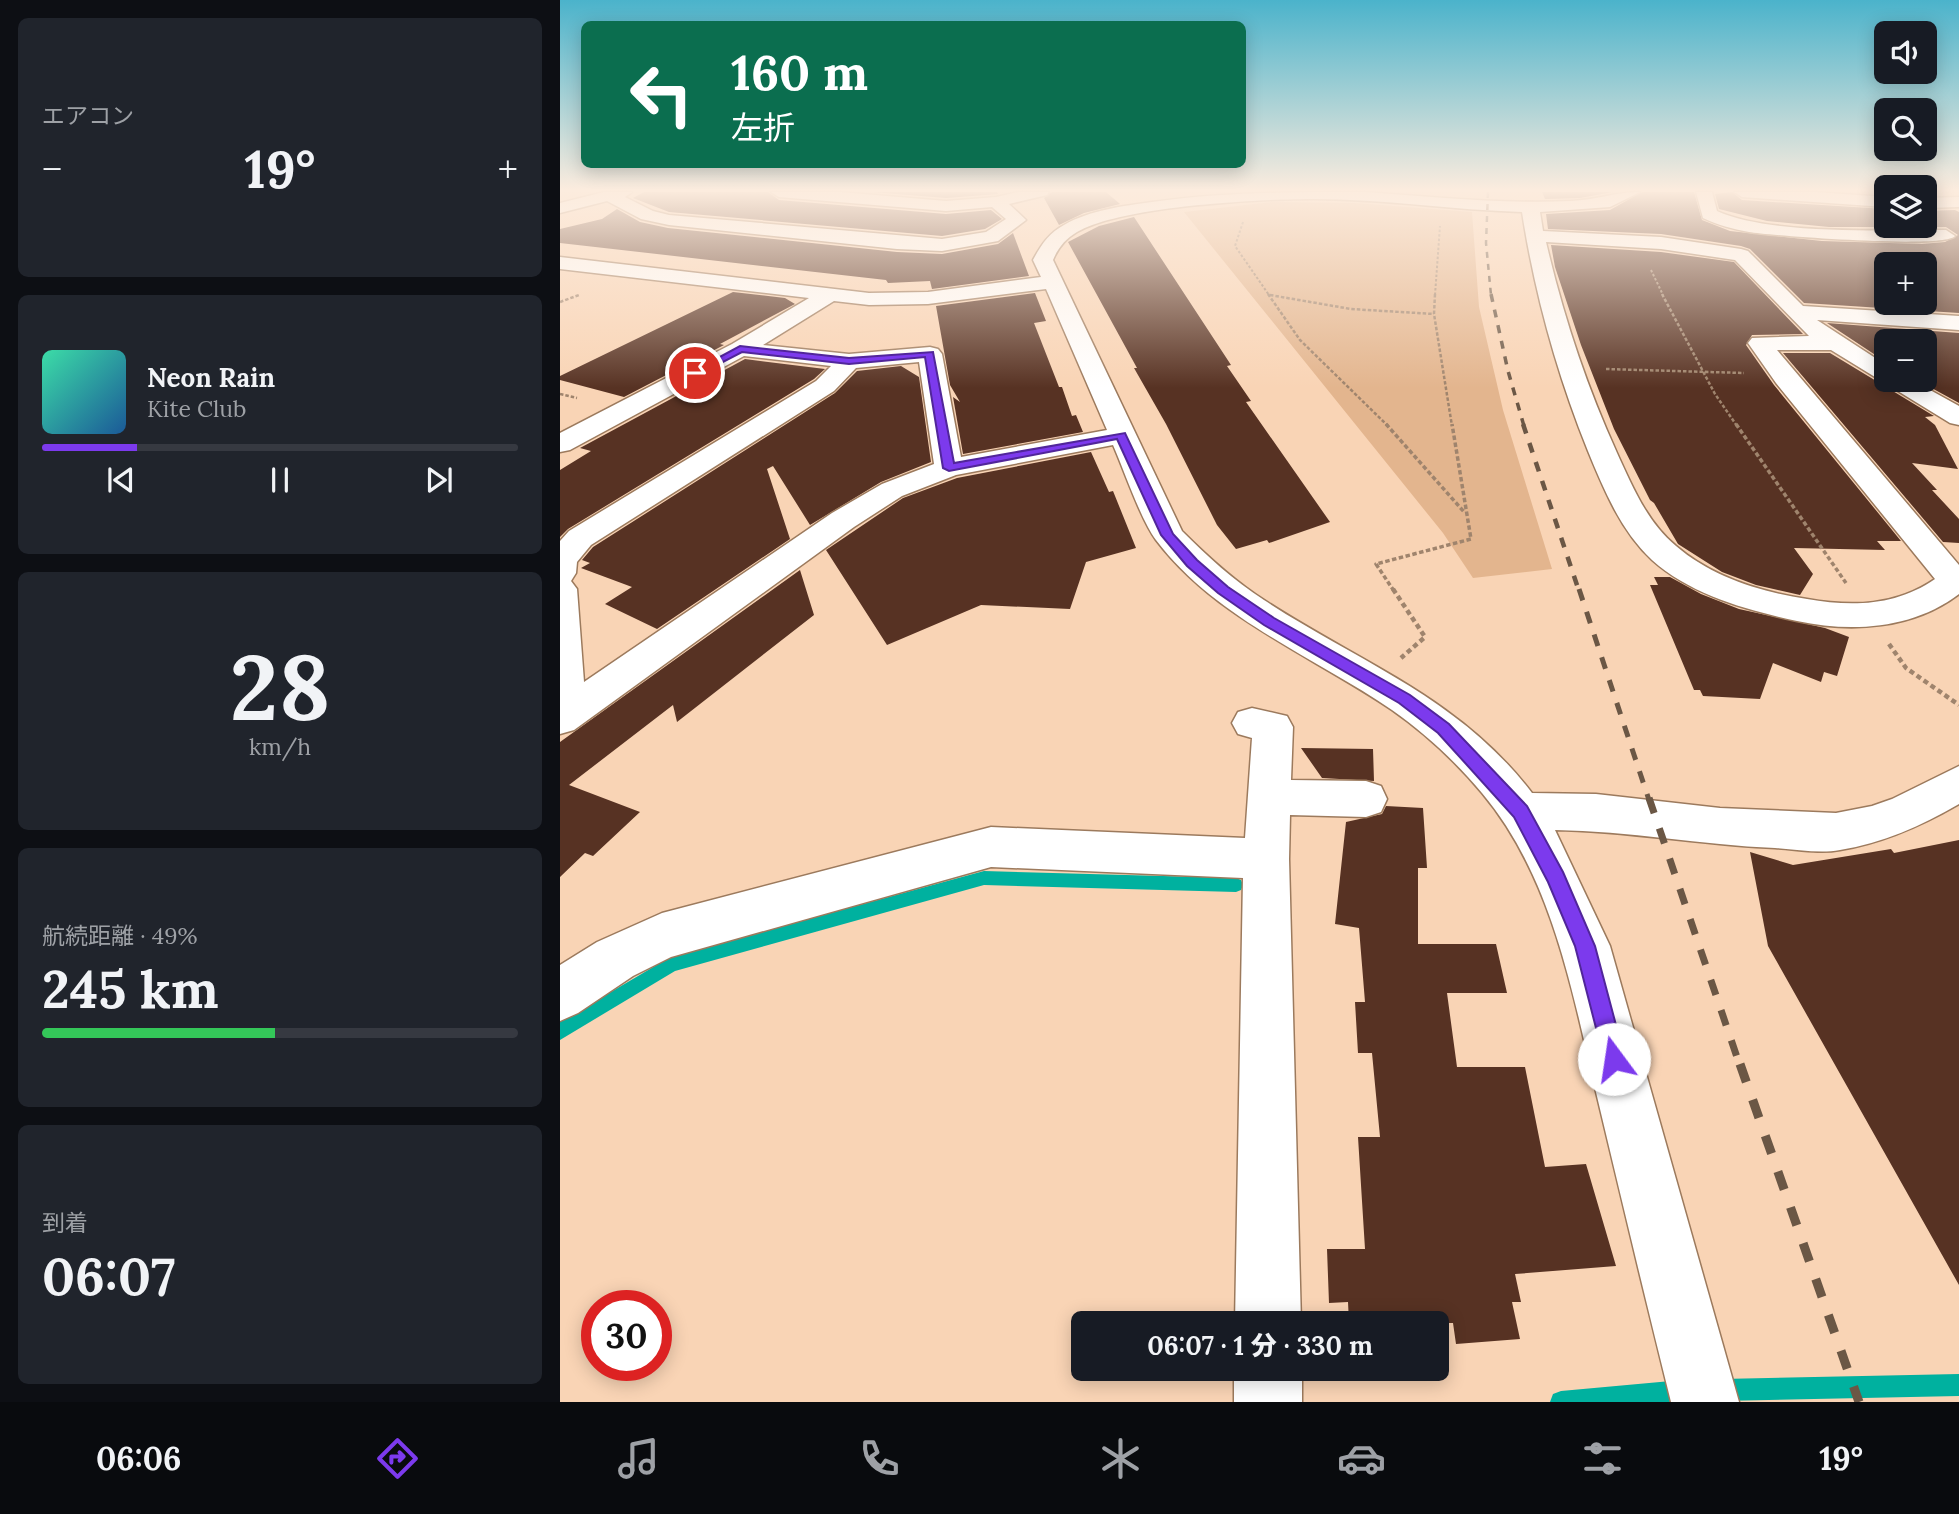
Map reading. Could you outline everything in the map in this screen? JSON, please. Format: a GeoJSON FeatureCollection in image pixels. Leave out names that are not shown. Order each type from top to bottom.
{"type":"FeatureCollection","features":[{"type":"Feature","properties":{"kind":"street"},"geometry":{"type":"LineString","coordinates":[[928,264],[933,257]]}},
{"type":"Feature","properties":{"kind":"street"},"geometry":{"type":"LineString","coordinates":[[1044,257],[1051,282],[1167,535],[1192,563],[1223,590],[1269,621],[1404,699],[1444,728],[1520,811],[1556,878],[1585,946],[1698,1374]]}},
{"type":"Feature","properties":{"kind":"street"},"geometry":{"type":"LineString","coordinates":[[1539,257],[1544,287],[1583,408],[1638,526],[1665,554],[1699,575],[1773,605],[1818,614],[1869,616],[1897,612],[1928,598],[1957,580],[1782,374],[1760,343],[1833,343]]}},
{"type":"Feature","properties":{"kind":"street"},"geometry":{"type":"LineString","coordinates":[[1743,257],[1796,312],[1833,343],[1874,368]]}},
{"type":"Feature","properties":{"kind":"street"},"geometry":{"type":"LineString","coordinates":[[560,263],[829,295],[1051,282]]}},
{"type":"Feature","properties":{"kind":"street"},"geometry":{"type":"LineString","coordinates":[[560,444],[740,349],[829,295]]}},
{"type":"Feature","properties":{"kind":"street"},"geometry":{"type":"LineString","coordinates":[[1796,312],[1959,323]]}},
{"type":"Feature","properties":{"kind":"street"},"geometry":{"type":"LineString","coordinates":[[740,349],[849,361],[930,354],[949,468]]}},
{"type":"Feature","properties":{"kind":"street"},"geometry":{"type":"LineString","coordinates":[[560,573],[561,561],[580,538],[825,386],[849,361]]}},
{"type":"Feature","properties":{"kind":"street"},"geometry":{"type":"LineString","coordinates":[[1916,392],[1959,417]]}},
{"type":"Feature","properties":{"kind":"street"},"geometry":{"type":"LineString","coordinates":[[564,717],[842,520],[892,490],[949,468],[1121,435]]}},
{"type":"Feature","properties":{"kind":"street"},"geometry":{"type":"LineString","coordinates":[[560,589],[564,717]]}},
{"type":"Feature","properties":{"kind":"street"},"geometry":{"type":"LineString","coordinates":[[1252,723],[1273,727],[1266,859],[1268,1311]]}},
{"type":"Feature","properties":{"kind":"street"},"geometry":{"type":"LineString","coordinates":[[1520,811],[1596,813],[1720,827],[1836,832],[1871,825],[1907,812],[1959,783]]}},
{"type":"Feature","properties":{"kind":"street"},"geometry":{"type":"LineString","coordinates":[[1270,797],[1366,799]]}},
{"type":"Feature","properties":{"kind":"street"},"geometry":{"type":"LineString","coordinates":[[560,995],[615,959],[662,936],[991,847],[1266,859]]}},
{"type":"Feature","properties":{"kind":"path"},"geometry":{"type":"LineString","coordinates":[[1243,257],[1300,340],[1382,419],[1466,514]]}},
{"type":"Feature","properties":{"kind":"path"},"geometry":{"type":"LineString","coordinates":[[1406,654],[1425,637],[1376,564],[1471,539],[1434,314],[1438,257]]}},
{"type":"Feature","properties":{"kind":"path"},"geometry":{"type":"LineString","coordinates":[[1646,257],[1653,276],[1714,394],[1869,616],[1906,668],[1959,705]]}},
{"type":"Feature","properties":{"kind":"path"},"geometry":{"type":"LineString","coordinates":[[1269,295],[1351,309],[1434,314]]}},
{"type":"Feature","properties":{"kind":"path"},"geometry":{"type":"LineString","coordinates":[[1570,368],[1782,374]]}},
{"type":"Feature","properties":{"kind":"shaded area"},"geometry":{"type":"Polygon","coordinates":[[[1221,257],[1475,257],[1479,307],[1503,410],[1552,569],[1473,578],[1443,533],[1221,257]]]}},
{"type":"Feature","properties":{"kind":"building"},"geometry":{"type":"Polygon","coordinates":[[[687,257],[1022,257],[1029,276],[932,289],[930,281],[888,283],[886,280],[687,257]]]}},
{"type":"Feature","properties":{"kind":"building"},"geometry":{"type":"Polygon","coordinates":[[[1076,257],[1160,257],[1231,365],[1227,366],[1251,401],[1246,402],[1330,522],[1269,543],[1267,540],[1236,549],[1217,525],[1166,424],[1134,368],[1137,368],[1076,257]]]}},
{"type":"Feature","properties":{"kind":"building"},"geometry":{"type":"Polygon","coordinates":[[[1553,257],[1701,257],[1734,262],[1803,334],[1752,335],[1746,345],[1774,385],[1901,541],[1877,541],[1885,550],[1794,548],[1813,574],[1800,595],[1756,585],[1722,572],[1678,544],[1650,500],[1614,429],[1581,345],[1553,257]]]}},
{"type":"Feature","properties":{"kind":"building"},"geometry":{"type":"Polygon","coordinates":[[[1758,257],[1874,257],[1874,308],[1804,303],[1758,257]]]}},
{"type":"Feature","properties":{"kind":"building"},"geometry":{"type":"Polygon","coordinates":[[[1937,257],[1959,257],[1959,313],[1937,312],[1937,257]]]}},
{"type":"Feature","properties":{"kind":"building"},"geometry":{"type":"Polygon","coordinates":[[[733,292],[785,298],[795,304],[624,397],[560,380],[560,376],[733,292]]]}},
{"type":"Feature","properties":{"kind":"building"},"geometry":{"type":"Polygon","coordinates":[[[1035,293],[1046,321],[1034,323],[1072,416],[1076,415],[1083,432],[963,454],[953,397],[960,402],[950,385],[936,306],[1035,293]]]}},
{"type":"Feature","properties":{"kind":"building"},"geometry":{"type":"Polygon","coordinates":[[[1827,323],[1906,329],[1874,329],[1874,354],[1827,323]]]}},
{"type":"Feature","properties":{"kind":"building"},"geometry":{"type":"Polygon","coordinates":[[[1937,331],[1959,333],[1959,403],[1937,391],[1937,331]]]}},
{"type":"Feature","properties":{"kind":"building"},"geometry":{"type":"Polygon","coordinates":[[[1783,353],[1830,353],[1874,380],[1874,392],[1894,392],[1934,416],[1925,417],[1935,425],[1958,469],[1912,463],[1959,519],[1959,543],[1943,542],[1783,353]]]}},
{"type":"Feature","properties":{"kind":"building"},"geometry":{"type":"Polygon","coordinates":[[[745,359],[825,369],[814,379],[568,529],[560,537],[560,470],[591,451],[580,448],[745,359]]]}},
{"type":"Feature","properties":{"kind":"building"},"geometry":{"type":"Polygon","coordinates":[[[901,366],[919,377],[931,462],[881,482],[810,525],[773,466],[767,469],[790,539],[657,629],[605,604],[632,587],[581,568],[590,563],[582,560],[593,547],[835,393],[857,371],[901,366]]]}},
{"type":"Feature","properties":{"kind":"building"},"geometry":{"type":"Polygon","coordinates":[[[1091,452],[1109,492],[1113,491],[1136,548],[1086,562],[1070,609],[981,605],[887,645],[826,550],[903,498],[957,478],[1091,452]]]}},
{"type":"Feature","properties":{"kind":"building"},"geometry":{"type":"Polygon","coordinates":[[[800,570],[814,615],[677,722],[673,705],[569,785],[640,812],[593,856],[585,853],[560,877],[560,742],[800,570]]]}},
{"type":"Feature","properties":{"kind":"building"},"geometry":{"type":"Polygon","coordinates":[[[1654,577],[1670,577],[1701,594],[1739,609],[1825,628],[1849,637],[1837,676],[1824,672],[1821,682],[1773,663],[1760,699],[1703,696],[1700,690],[1694,690],[1650,585],[1658,585],[1654,577]]]}},
{"type":"Feature","properties":{"kind":"building"},"geometry":{"type":"Polygon","coordinates":[[[1301,748],[1373,749],[1374,781],[1322,778],[1301,748]]]}},
{"type":"Feature","properties":{"kind":"building"},"geometry":{"type":"Polygon","coordinates":[[[1386,806],[1423,808],[1427,868],[1418,868],[1418,944],[1496,944],[1507,993],[1447,993],[1457,1067],[1525,1067],[1545,1167],[1586,1164],[1616,1266],[1515,1274],[1521,1302],[1512,1302],[1520,1339],[1456,1344],[1453,1323],[1449,1323],[1449,1311],[1348,1311],[1348,1302],[1329,1303],[1327,1249],[1365,1249],[1358,1137],[1380,1137],[1372,1053],[1358,1053],[1355,1002],[1365,1002],[1359,928],[1335,924],[1346,822],[1382,814],[1386,806]]]}},
{"type":"Feature","properties":{"kind":"building"},"geometry":{"type":"Polygon","coordinates":[[[1959,840],[1959,1285],[1768,946],[1750,852],[1793,865],[1891,849],[1894,853],[1959,840]]]}},
{"type":"Feature","properties":{"kind":"waterway"},"geometry":{"type":"LineString","coordinates":[[560,1032],[672,964],[984,878],[1236,885]]}},
{"type":"Feature","properties":{"kind":"waterway"},"geometry":{"type":"LineString","coordinates":[[1721,1390],[1959,1385]]}},
{"type":"Feature","properties":{"kind":"waterway"},"geometry":{"type":"LineString","coordinates":[[1561,1402],[1682,1391]]}},
{"type":"Feature","properties":{"kind":"railway"},"geometry":{"type":"LineString","coordinates":[[1487,257],[1491,295]]}},
{"type":"Feature","properties":{"kind":"railway"},"geometry":{"type":"LineString","coordinates":[[1491,294],[1508,371],[1524,426]]}},
{"type":"Feature","properties":{"kind":"railway"},"geometry":{"type":"LineString","coordinates":[[1523,424],[1579,591]]}},
{"type":"Feature","properties":{"kind":"railway"},"geometry":{"type":"LineString","coordinates":[[1579,589],[1649,800]]}},
{"type":"Feature","properties":{"kind":"railway"},"geometry":{"type":"LineString","coordinates":[[1649,798],[1740,1066]]}},
{"type":"Feature","properties":{"kind":"railway"},"geometry":{"type":"LineString","coordinates":[[1740,1064],[1859,1402]]}},
{"type":"Feature","properties":{"kind":"route"},"geometry":{"type":"LineString","coordinates":[[695,373],[740,349],[849,361],[930,354],[949,468],[1121,435],[1167,535],[1192,563],[1223,590],[1269,621],[1404,699],[1444,728],[1520,811],[1556,878],[1585,946],[1614,1059]]}}]}
